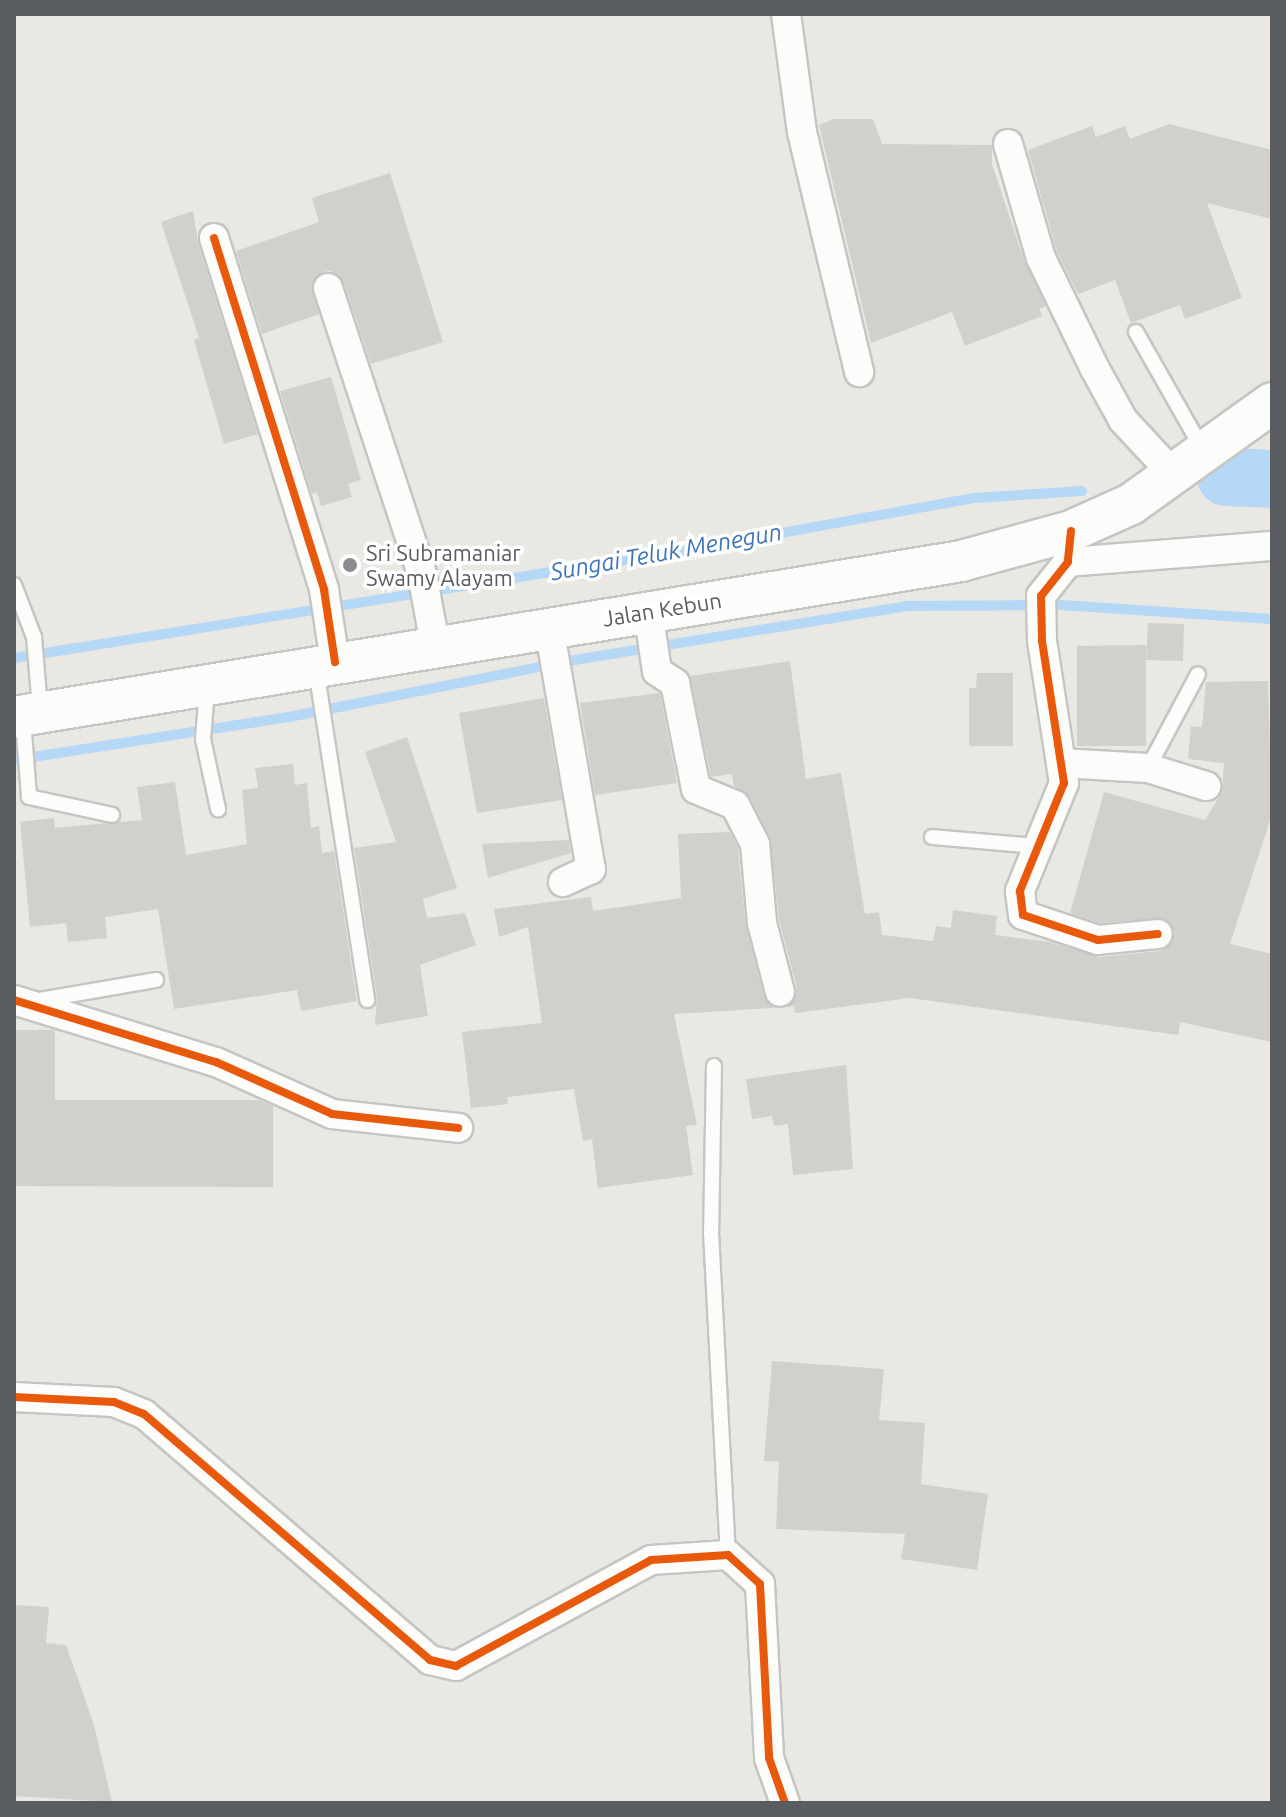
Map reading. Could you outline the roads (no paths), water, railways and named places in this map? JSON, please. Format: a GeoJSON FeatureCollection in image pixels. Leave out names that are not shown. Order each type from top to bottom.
{"type":"FeatureCollection","features":[{"type":"Feature","properties":{"kind":"main road","name":"Jalan Kebun"},"geometry":{"type":"LineString","coordinates":[[25,723],[206,703],[325,663],[435,644],[554,651],[652,634],[961,561],[1069,546],[1272,403]]}},
{"type":"Feature","properties":{"kind":"street"},"geometry":{"type":"LineString","coordinates":[[786,14],[802,132],[859,372]]}},
{"type":"Feature","properties":{"kind":"street"},"geometry":{"type":"LineString","coordinates":[[1008,144],[1041,258],[1123,420],[1189,464]]}},
{"type":"Feature","properties":{"kind":"street"},"geometry":{"type":"LineString","coordinates":[[214,238],[326,600],[325,663]]}},
{"type":"Feature","properties":{"kind":"street"},"geometry":{"type":"LineString","coordinates":[[328,288],[425,585],[435,644]]}},
{"type":"Feature","properties":{"kind":"street"},"geometry":{"type":"LineString","coordinates":[[1158,934],[1098,940],[1023,915],[1020,891],[1035,846],[1064,783],[1042,606],[1069,546],[1272,546]]}},
{"type":"Feature","properties":{"kind":"street"},"geometry":{"type":"LineString","coordinates":[[652,634],[657,671],[675,683],[696,789],[735,805],[755,844],[762,923],[780,992]]}},
{"type":"Feature","properties":{"kind":"street"},"geometry":{"type":"LineString","coordinates":[[554,651],[561,716],[591,869],[563,882]]}},
{"type":"Feature","properties":{"kind":"street"},"geometry":{"type":"LineString","coordinates":[[1061,763],[1148,768],[1206,786]]}},
{"type":"Feature","properties":{"kind":"street"},"geometry":{"type":"LineString","coordinates":[[20,1002],[216,1062],[332,1114],[458,1128]]}},
{"type":"Feature","properties":{"kind":"street"},"geometry":{"type":"LineString","coordinates":[[14,1397],[114,1402],[144,1414],[430,1660],[456,1666],[651,1560],[728,1555],[760,1584],[769,1758],[785,1803]]}},
{"type":"Feature","properties":{"kind":"lane"},"geometry":{"type":"LineString","coordinates":[[1136,332],[1189,464]]}},
{"type":"Feature","properties":{"kind":"lane"},"geometry":{"type":"LineString","coordinates":[[14,585],[34,637],[38,668],[25,723],[29,777],[21,797],[112,815]]}},
{"type":"Feature","properties":{"kind":"lane"},"geometry":{"type":"LineString","coordinates":[[325,663],[326,725],[367,1000]]}},
{"type":"Feature","properties":{"kind":"lane"},"geometry":{"type":"LineString","coordinates":[[1148,768],[1198,674]]}},
{"type":"Feature","properties":{"kind":"lane"},"geometry":{"type":"LineString","coordinates":[[206,703],[203,739],[218,809]]}},
{"type":"Feature","properties":{"kind":"lane"},"geometry":{"type":"LineString","coordinates":[[932,837],[1035,846]]}},
{"type":"Feature","properties":{"kind":"lane"},"geometry":{"type":"LineString","coordinates":[[20,1002],[156,980]]}},
{"type":"Feature","properties":{"kind":"lane"},"geometry":{"type":"LineString","coordinates":[[714,1066],[712,1264],[728,1555]]}},
{"type":"Feature","properties":{"kind":"waterway","name":"Sungai Teluk Menegun"},"geometry":{"type":"LineString","coordinates":[[1226,477],[1272,479]]}},
{"type":"Feature","properties":{"kind":"waterway","name":"Sungai Teluk Menegun"},"geometry":{"type":"LineString","coordinates":[[14,658],[682,551],[975,498],[1082,491]]}},
{"type":"Feature","properties":{"kind":"waterway"},"geometry":{"type":"LineString","coordinates":[[14,760],[289,717],[568,661],[906,606],[1061,605],[1272,619]]}},
{"type":"Feature","properties":{"kind":"place","name":"Sri Subramaniar Swamy Alayam"},"geometry":{"type":"Point","coordinates":[350,565]}}]}
